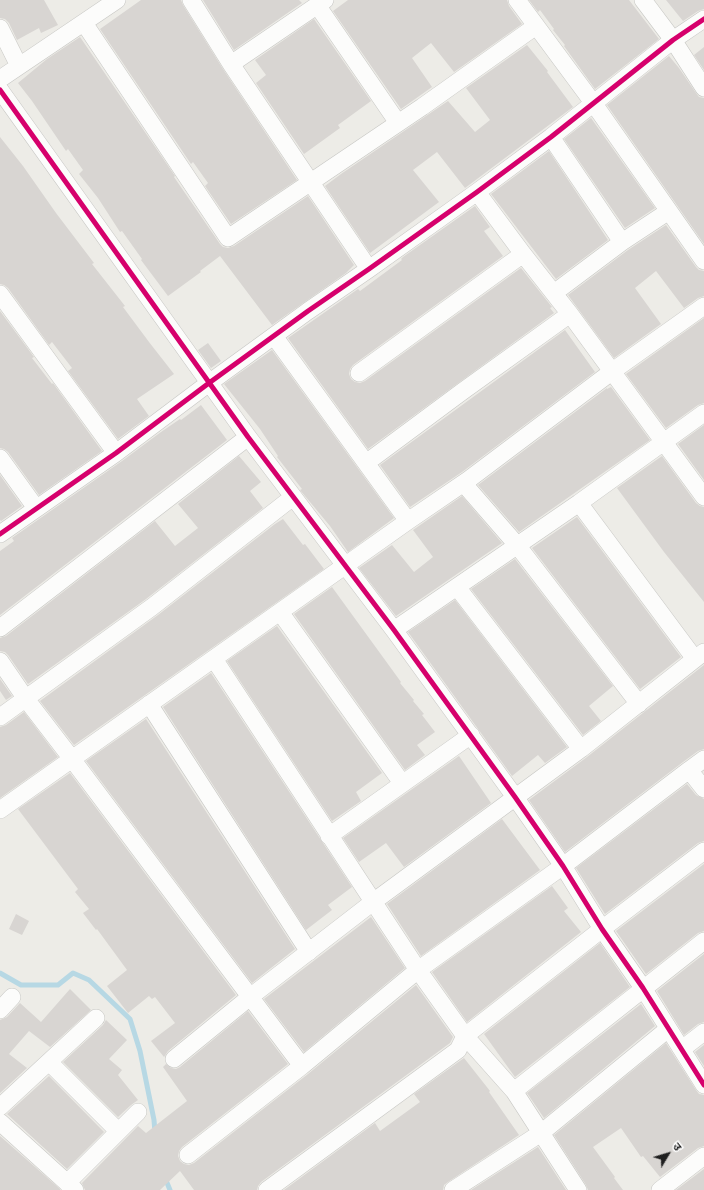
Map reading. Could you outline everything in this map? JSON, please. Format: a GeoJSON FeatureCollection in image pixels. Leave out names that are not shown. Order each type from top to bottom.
{"type":"FeatureCollection","features":[{"type":"Feature","properties":{"kind":"street"},"geometry":{"type":"LineString","coordinates":[[0,79],[117,0]]}},
{"type":"Feature","properties":{"kind":"street"},"geometry":{"type":"LineString","coordinates":[[191,0],[231,64],[369,269]]}},
{"type":"Feature","properties":{"kind":"street"},"geometry":{"type":"LineString","coordinates":[[517,0],[594,104],[704,261]]}},
{"type":"Feature","properties":{"kind":"street"},"geometry":{"type":"LineString","coordinates":[[643,0],[673,40],[704,88]]}},
{"type":"Feature","properties":{"kind":"street"},"geometry":{"type":"LineString","coordinates":[[231,64],[321,2],[398,123]]}},
{"type":"Feature","properties":{"kind":"street"},"geometry":{"type":"LineString","coordinates":[[0,534],[116,453],[274,336],[477,192],[594,104],[673,40],[704,19]]}},
{"type":"Feature","properties":{"kind":"street"},"geometry":{"type":"LineString","coordinates":[[84,23],[228,238],[398,123],[536,26]]}},
{"type":"Feature","properties":{"kind":"street"},"geometry":{"type":"LineString","coordinates":[[0,28],[19,66]]}},
{"type":"Feature","properties":{"kind":"street"},"geometry":{"type":"LineString","coordinates":[[0,90],[248,437],[394,630],[515,797],[563,866],[602,928],[643,988],[704,1085]]}},
{"type":"Feature","properties":{"kind":"street"},"geometry":{"type":"LineString","coordinates":[[551,137],[622,242]]}},
{"type":"Feature","properties":{"kind":"street"},"geometry":{"type":"LineString","coordinates":[[477,192],[570,314],[704,497]]}},
{"type":"Feature","properties":{"kind":"street"},"geometry":{"type":"LineString","coordinates":[[554,293],[622,242],[669,211]]}},
{"type":"Feature","properties":{"kind":"street"},"geometry":{"type":"LineString","coordinates":[[359,373],[523,254]]}},
{"type":"Feature","properties":{"kind":"street"},"geometry":{"type":"LineString","coordinates":[[0,294],[116,453]]}},
{"type":"Feature","properties":{"kind":"street"},"geometry":{"type":"LineString","coordinates":[[0,810],[408,521],[464,484],[611,372],[704,306]]}},
{"type":"Feature","properties":{"kind":"street"},"geometry":{"type":"LineString","coordinates":[[366,463],[570,314]]}},
{"type":"Feature","properties":{"kind":"street"},"geometry":{"type":"LineString","coordinates":[[274,336],[408,521]]}},
{"type":"Feature","properties":{"kind":"street"},"geometry":{"type":"LineString","coordinates":[[394,630],[579,503],[704,413]]}},
{"type":"Feature","properties":{"kind":"street"},"geometry":{"type":"LineString","coordinates":[[0,628],[248,437]]}},
{"type":"Feature","properties":{"kind":"street"},"geometry":{"type":"LineString","coordinates":[[0,458],[36,508]]}},
{"type":"Feature","properties":{"kind":"street"},"geometry":{"type":"LineString","coordinates":[[464,484],[518,545],[639,704]]}},
{"type":"Feature","properties":{"kind":"street"},"geometry":{"type":"LineString","coordinates":[[0,717],[152,607],[293,497]]}},
{"type":"Feature","properties":{"kind":"street"},"geometry":{"type":"LineString","coordinates":[[174,1059],[250,997],[373,902],[580,749],[699,656],[579,503]]}},
{"type":"Feature","properties":{"kind":"street"},"geometry":{"type":"LineString","coordinates":[[457,588],[580,749]]}},
{"type":"Feature","properties":{"kind":"street"},"geometry":{"type":"LineString","coordinates":[[280,612],[402,783]]}},
{"type":"Feature","properties":{"kind":"street"},"geometry":{"type":"LineString","coordinates":[[214,659],[418,970],[465,1036],[514,1091],[578,1190]]}},
{"type":"Feature","properties":{"kind":"street"},"geometry":{"type":"LineString","coordinates":[[0,661],[26,699],[302,1066]]}},
{"type":"Feature","properties":{"kind":"street"},"geometry":{"type":"LineString","coordinates":[[149,704],[309,952]]}},
{"type":"Feature","properties":{"kind":"street"},"geometry":{"type":"LineString","coordinates":[[330,836],[402,783],[471,736]]}},
{"type":"Feature","properties":{"kind":"street"},"geometry":{"type":"LineString","coordinates":[[188,1155],[302,1066],[418,970],[563,866],[704,758]]}},
{"type":"Feature","properties":{"kind":"street"},"geometry":{"type":"LineString","coordinates":[[689,770],[704,789]]}},
{"type":"Feature","properties":{"kind":"street"},"geometry":{"type":"LineString","coordinates":[[267,1190],[458,1050],[465,1036],[602,928],[704,851]]}},
{"type":"Feature","properties":{"kind":"street"},"geometry":{"type":"LineString","coordinates":[[514,1091],[704,941]]}},
{"type":"Feature","properties":{"kind":"street"},"geometry":{"type":"LineString","coordinates":[[0,1010],[12,997]]}},
{"type":"Feature","properties":{"kind":"street"},"geometry":{"type":"LineString","coordinates":[[0,1107],[96,1018]]}},
{"type":"Feature","properties":{"kind":"street"},"geometry":{"type":"LineString","coordinates":[[453,1190],[541,1133],[668,1029]]}},
{"type":"Feature","properties":{"kind":"street"},"geometry":{"type":"LineString","coordinates":[[682,1049],[704,1032]]}},
{"type":"Feature","properties":{"kind":"street"},"geometry":{"type":"LineString","coordinates":[[49,1062],[118,1131]]}},
{"type":"Feature","properties":{"kind":"street"},"geometry":{"type":"LineString","coordinates":[[0,1122],[71,1186],[118,1131],[138,1112]]}},
{"type":"Feature","properties":{"kind":"street"},"geometry":{"type":"LineString","coordinates":[[660,1190],[704,1156]]}},
{"type":"Feature","properties":{"kind":"building"},"geometry":{"type":"Polygon","coordinates":[[[0,0],[44,0],[58,25],[41,33],[39,28],[17,40],[9,23],[5,19],[0,18],[0,0]]]}},
{"type":"Feature","properties":{"kind":"building"},"geometry":{"type":"Polygon","coordinates":[[[141,0],[181,0],[223,69],[297,180],[231,224],[205,186],[208,183],[193,162],[191,164],[100,29],[141,0]]]}},
{"type":"Feature","properties":{"kind":"building"},"geometry":{"type":"Polygon","coordinates":[[[203,0],[299,0],[302,3],[234,50],[203,0]]]}},
{"type":"Feature","properties":{"kind":"building"},"geometry":{"type":"Polygon","coordinates":[[[348,0],[507,0],[509,6],[522,24],[454,72],[431,43],[412,58],[432,87],[401,109],[333,11],[348,0]]]}},
{"type":"Feature","properties":{"kind":"building"},"geometry":{"type":"Polygon","coordinates":[[[529,0],[629,0],[659,39],[595,89],[540,10],[538,12],[529,0]]]}},
{"type":"Feature","properties":{"kind":"building"},"geometry":{"type":"Polygon","coordinates":[[[666,0],[704,0],[704,9],[698,11],[683,21],[666,0]]]}},
{"type":"Feature","properties":{"kind":"building"},"geometry":{"type":"Polygon","coordinates":[[[314,19],[371,101],[338,125],[340,128],[304,154],[256,83],[266,75],[255,60],[314,19]]]}},
{"type":"Feature","properties":{"kind":"building"},"geometry":{"type":"Polygon","coordinates":[[[80,37],[223,247],[228,248],[234,246],[308,196],[354,265],[346,273],[272,325],[220,256],[168,296],[141,260],[142,259],[122,231],[120,232],[98,198],[79,174],[83,170],[68,149],[66,151],[18,83],[47,59],[80,37]]]}},
{"type":"Feature","properties":{"kind":"building"},"geometry":{"type":"Polygon","coordinates":[[[527,45],[548,71],[547,72],[573,107],[465,188],[437,152],[413,170],[439,202],[370,253],[325,186],[448,101],[475,132],[490,120],[466,88],[527,45]]]}},
{"type":"Feature","properties":{"kind":"building"},"geometry":{"type":"Polygon","coordinates":[[[704,47],[704,70],[694,55],[704,47]]]}},
{"type":"Feature","properties":{"kind":"building"},"geometry":{"type":"Polygon","coordinates":[[[669,56],[699,97],[704,98],[704,244],[607,105],[669,56]]]}},
{"type":"Feature","properties":{"kind":"building"},"geometry":{"type":"Polygon","coordinates":[[[591,118],[655,208],[625,228],[564,139],[591,118]]]}},
{"type":"Feature","properties":{"kind":"building"},"geometry":{"type":"Polygon","coordinates":[[[0,137],[94,263],[92,264],[125,306],[123,307],[174,374],[137,399],[149,416],[118,439],[68,371],[72,368],[52,342],[49,345],[8,288],[0,284],[0,137]]]}},
{"type":"Feature","properties":{"kind":"building"},"geometry":{"type":"Polygon","coordinates":[[[549,151],[608,240],[556,279],[491,194],[549,151]]]}},
{"type":"Feature","properties":{"kind":"building"},"geometry":{"type":"Polygon","coordinates":[[[475,206],[490,227],[484,231],[503,256],[353,365],[349,374],[351,379],[360,383],[365,381],[521,268],[552,307],[550,308],[554,313],[368,449],[288,338],[358,289],[360,291],[402,260],[401,259],[403,257],[475,206]]]}},
{"type":"Feature","properties":{"kind":"building"},"geometry":{"type":"Polygon","coordinates":[[[666,225],[696,267],[699,270],[704,271],[704,296],[698,298],[684,308],[656,271],[635,288],[661,324],[614,358],[568,295],[628,250],[666,225]]]}},
{"type":"Feature","properties":{"kind":"building"},"geometry":{"type":"Polygon","coordinates":[[[0,311],[34,357],[32,358],[52,384],[53,383],[102,451],[39,495],[8,452],[0,448],[0,311]]]}},
{"type":"Feature","properties":{"kind":"building"},"geometry":{"type":"Polygon","coordinates":[[[704,318],[704,403],[698,405],[666,428],[626,374],[704,318]]]}},
{"type":"Feature","properties":{"kind":"building"},"geometry":{"type":"Polygon","coordinates":[[[565,330],[595,372],[462,472],[410,507],[380,465],[565,330]]]}},
{"type":"Feature","properties":{"kind":"building"},"geometry":{"type":"Polygon","coordinates":[[[208,343],[221,361],[211,368],[198,350],[208,343]]]}},
{"type":"Feature","properties":{"kind":"building"},"geometry":{"type":"Polygon","coordinates":[[[272,350],[394,518],[348,552],[330,526],[300,490],[302,489],[277,457],[278,456],[260,429],[224,384],[272,350]]]}},
{"type":"Feature","properties":{"kind":"building"},"geometry":{"type":"Polygon","coordinates":[[[611,387],[650,440],[519,532],[478,485],[607,388],[611,387]]]}},
{"type":"Feature","properties":{"kind":"building"},"geometry":{"type":"Polygon","coordinates":[[[201,405],[227,440],[0,615],[0,551],[14,541],[12,538],[201,405]]]}},
{"type":"Feature","properties":{"kind":"building"},"geometry":{"type":"Polygon","coordinates":[[[704,425],[704,480],[678,444],[704,425]]]}},
{"type":"Feature","properties":{"kind":"building"},"geometry":{"type":"Polygon","coordinates":[[[239,456],[261,482],[250,491],[263,508],[146,599],[28,684],[8,655],[5,652],[0,651],[0,638],[6,636],[155,521],[175,546],[198,528],[178,504],[239,456]]]}},
{"type":"Feature","properties":{"kind":"building"},"geometry":{"type":"Polygon","coordinates":[[[662,456],[696,503],[704,507],[704,602],[664,552],[617,488],[662,456]]]}},
{"type":"Feature","properties":{"kind":"building"},"geometry":{"type":"Polygon","coordinates":[[[0,475],[22,506],[1,521],[0,520],[0,475]]]}},
{"type":"Feature","properties":{"kind":"building"},"geometry":{"type":"Polygon","coordinates":[[[462,496],[502,543],[396,616],[359,568],[392,545],[414,572],[433,557],[413,530],[462,496]]]}},
{"type":"Feature","properties":{"kind":"building"},"geometry":{"type":"Polygon","coordinates":[[[577,517],[681,657],[640,689],[532,548],[577,517]]]}},
{"type":"Feature","properties":{"kind":"building"},"geometry":{"type":"Polygon","coordinates":[[[283,519],[324,569],[74,745],[40,701],[158,615],[283,519]]]}},
{"type":"Feature","properties":{"kind":"building"},"geometry":{"type":"Polygon","coordinates":[[[515,559],[613,686],[589,706],[601,721],[583,735],[471,589],[515,559]]]}},
{"type":"Feature","properties":{"kind":"building"},"geometry":{"type":"Polygon","coordinates":[[[332,587],[401,682],[400,683],[414,700],[413,701],[424,714],[422,715],[435,732],[417,745],[425,755],[405,770],[294,614],[332,587]]]}},
{"type":"Feature","properties":{"kind":"building"},"geometry":{"type":"Polygon","coordinates":[[[455,600],[567,747],[545,763],[538,755],[512,776],[408,632],[455,600]]]}},
{"type":"Feature","properties":{"kind":"building"},"geometry":{"type":"Polygon","coordinates":[[[277,626],[382,773],[356,792],[361,801],[332,821],[227,661],[277,626]]]}},
{"type":"Feature","properties":{"kind":"building"},"geometry":{"type":"Polygon","coordinates":[[[704,665],[704,749],[698,751],[683,762],[565,852],[529,800],[587,757],[704,665]]]}},
{"type":"Feature","properties":{"kind":"building"},"geometry":{"type":"Polygon","coordinates":[[[211,673],[352,887],[328,905],[332,910],[306,930],[163,707],[211,673]]]}},
{"type":"Feature","properties":{"kind":"building"},"geometry":{"type":"Polygon","coordinates":[[[0,679],[12,696],[6,700],[0,691],[0,679]]]}},
{"type":"Feature","properties":{"kind":"building"},"geometry":{"type":"Polygon","coordinates":[[[24,712],[58,757],[0,798],[0,727],[6,725],[24,712]]]}},
{"type":"Feature","properties":{"kind":"building"},"geometry":{"type":"Polygon","coordinates":[[[146,719],[295,949],[252,983],[86,761],[146,719]]]}},
{"type":"Feature","properties":{"kind":"building"},"geometry":{"type":"Polygon","coordinates":[[[459,756],[491,803],[404,867],[386,843],[359,862],[343,838],[459,756]]]}},
{"type":"Feature","properties":{"kind":"building"},"geometry":{"type":"Polygon","coordinates":[[[70,773],[236,995],[168,1051],[164,1057],[151,1041],[175,1023],[155,997],[152,999],[149,996],[128,1013],[107,986],[127,970],[97,929],[96,930],[83,913],[89,909],[75,892],[78,889],[18,809],[70,773]]]}},
{"type":"Feature","properties":{"kind":"building"},"geometry":{"type":"Polygon","coordinates":[[[687,784],[696,795],[704,799],[704,841],[698,843],[605,914],[576,868],[687,784]]]}},
{"type":"Feature","properties":{"kind":"building"},"geometry":{"type":"Polygon","coordinates":[[[502,819],[540,870],[421,956],[387,904],[502,819]]]}},
{"type":"Feature","properties":{"kind":"building"},"geometry":{"type":"Polygon","coordinates":[[[704,864],[704,931],[698,933],[646,974],[616,931],[704,864]]]}},
{"type":"Feature","properties":{"kind":"building"},"geometry":{"type":"Polygon","coordinates":[[[552,886],[568,908],[564,911],[581,932],[467,1022],[432,972],[552,886]]]}},
{"type":"Feature","properties":{"kind":"building"},"geometry":{"type":"Polygon","coordinates":[[[16,914],[29,921],[22,935],[9,929],[16,914]]]}},
{"type":"Feature","properties":{"kind":"building"},"geometry":{"type":"Polygon","coordinates":[[[371,917],[405,968],[304,1052],[264,999],[371,917]]]}},
{"type":"Feature","properties":{"kind":"building"},"geometry":{"type":"Polygon","coordinates":[[[600,943],[630,987],[515,1077],[484,1034],[600,943]]]}},
{"type":"Feature","properties":{"kind":"building"},"geometry":{"type":"Polygon","coordinates":[[[704,954],[704,1022],[698,1024],[684,1035],[657,991],[704,954]]]}},
{"type":"Feature","properties":{"kind":"building"},"geometry":{"type":"Polygon","coordinates":[[[416,985],[453,1037],[450,1043],[261,1182],[257,1190],[194,1190],[180,1171],[160,1190],[85,1190],[82,1183],[138,1126],[146,1133],[187,1101],[163,1067],[166,1064],[171,1068],[176,1069],[180,1067],[248,1011],[288,1064],[182,1147],[178,1156],[180,1161],[184,1164],[189,1165],[194,1163],[308,1074],[416,985]]]}},
{"type":"Feature","properties":{"kind":"building"},"geometry":{"type":"Polygon","coordinates":[[[70,989],[91,1010],[50,1047],[29,1031],[9,1054],[27,1068],[0,1093],[0,1020],[7,1017],[20,1003],[41,1022],[70,989]]]}},
{"type":"Feature","properties":{"kind":"building"},"geometry":{"type":"Polygon","coordinates":[[[641,1004],[655,1026],[544,1118],[527,1093],[641,1004]]]}},
{"type":"Feature","properties":{"kind":"building"},"geometry":{"type":"Polygon","coordinates":[[[106,1020],[127,1040],[109,1059],[122,1070],[118,1075],[138,1100],[118,1117],[63,1062],[103,1025],[106,1020]]]}},
{"type":"Feature","properties":{"kind":"building"},"geometry":{"type":"Polygon","coordinates":[[[666,1043],[696,1090],[699,1094],[704,1095],[704,1146],[698,1148],[660,1177],[643,1156],[641,1157],[621,1128],[593,1147],[623,1190],[588,1190],[554,1135],[666,1043]]]}},
{"type":"Feature","properties":{"kind":"building"},"geometry":{"type":"Polygon","coordinates":[[[704,1045],[704,1066],[695,1052],[704,1045]]]}},
{"type":"Feature","properties":{"kind":"building"},"geometry":{"type":"Polygon","coordinates":[[[464,1058],[490,1091],[489,1092],[519,1135],[448,1182],[444,1185],[443,1190],[284,1190],[375,1123],[380,1131],[420,1102],[414,1094],[464,1058]]]}},
{"type":"Feature","properties":{"kind":"building"},"geometry":{"type":"Polygon","coordinates":[[[49,1076],[104,1132],[67,1169],[7,1114],[49,1076]]]}},
{"type":"Feature","properties":{"kind":"building"},"geometry":{"type":"Polygon","coordinates":[[[0,1136],[60,1189],[60,1190],[0,1190],[0,1136]]]}},
{"type":"Feature","properties":{"kind":"building"},"geometry":{"type":"Polygon","coordinates":[[[538,1147],[566,1190],[471,1190],[538,1147]]]}},
{"type":"Feature","properties":{"kind":"building"},"geometry":{"type":"Polygon","coordinates":[[[704,1169],[704,1190],[676,1190],[704,1169]]]}},
{"type":"Feature","properties":{"kind":"waterway"},"geometry":{"type":"LineString","coordinates":[[0,973],[21,985],[58,985],[73,973],[89,980],[130,1019],[140,1051],[154,1120],[155,1133]]}},
{"type":"Feature","properties":{"kind":"waterway"},"geometry":{"type":"LineString","coordinates":[[165,1178],[170,1190]]}},
{"type":"Feature","properties":{"kind":"cycle path"},"geometry":{"type":"LineString","coordinates":[[0,534],[116,453],[308,311],[477,192],[551,137],[673,40],[704,19]]}},
{"type":"Feature","properties":{"kind":"cycle path"},"geometry":{"type":"LineString","coordinates":[[0,90],[248,437],[394,630],[515,797],[563,866],[602,929],[643,988],[704,1085]]}}]}
